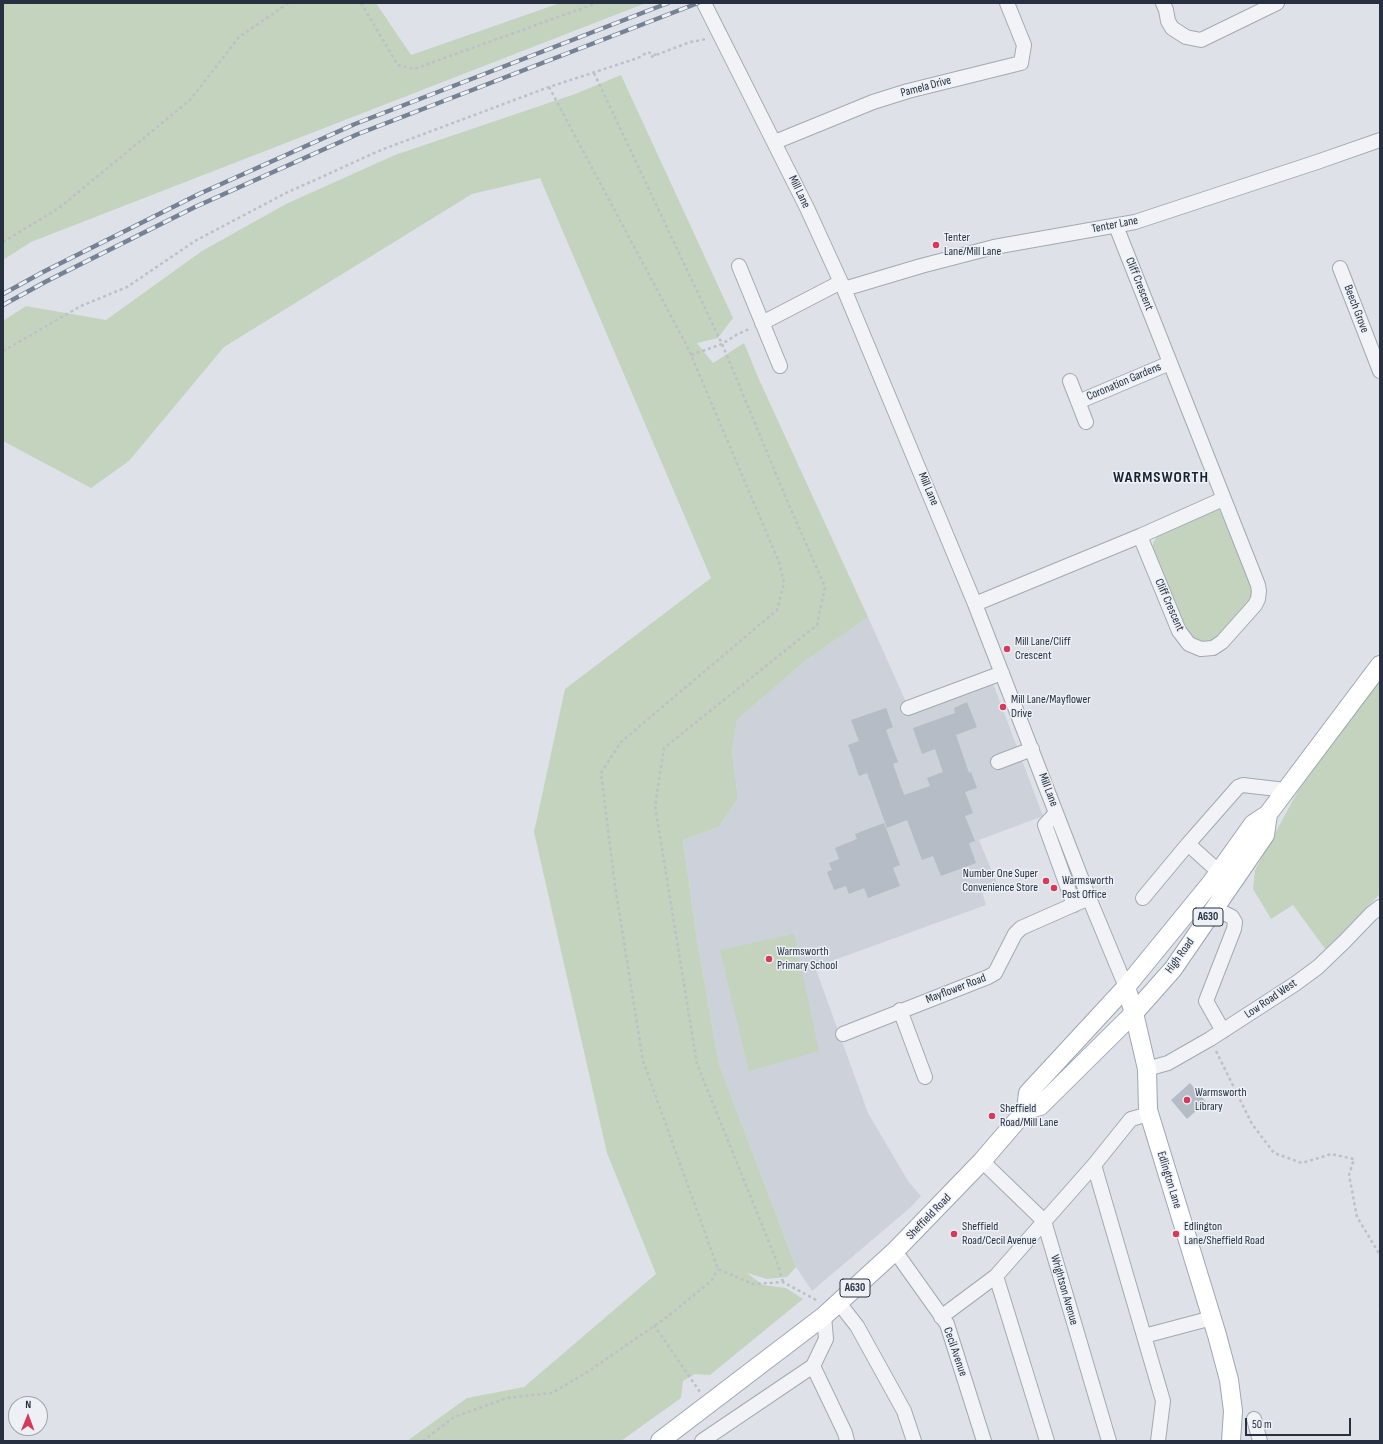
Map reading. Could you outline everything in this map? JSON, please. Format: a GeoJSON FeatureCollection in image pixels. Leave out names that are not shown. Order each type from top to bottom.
{"type":"FeatureCollection","features":[{"type":"Feature","properties":{"kind":"main road","name":"High Road"},"geometry":{"type":"LineString","coordinates":[[1126,987],[1219,872],[1253,824],[1268,814],[1380,665]]}},
{"type":"Feature","properties":{"kind":"main road","name":"High Road"},"geometry":{"type":"LineString","coordinates":[[1134,1013],[1173,970],[1265,835],[1268,814]]}},
{"type":"Feature","properties":{"kind":"main road","name":"Edlington Lane"},"geometry":{"type":"LineString","coordinates":[[1126,987],[1134,1013],[1147,1069],[1149,1114],[1212,1318],[1229,1380],[1233,1411],[1231,1441]]}},
{"type":"Feature","properties":{"kind":"main road","name":"Sheffield Road"},"geometry":{"type":"LineString","coordinates":[[1026,1110],[1028,1093],[1126,987]]}},
{"type":"Feature","properties":{"kind":"main road","name":"Sheffield Road"},"geometry":{"type":"LineString","coordinates":[[660,1441],[831,1310],[895,1251],[982,1161],[1026,1110],[1040,1106],[1134,1013]]}},
{"type":"Feature","properties":{"kind":"street","name":"Mill Lane"},"geometry":{"type":"LineString","coordinates":[[704,3],[807,208],[842,286],[975,604],[1089,898],[1126,987]]}},
{"type":"Feature","properties":{"kind":"street","name":"Pamela Drive"},"geometry":{"type":"LineString","coordinates":[[774,142],[873,102],[908,91],[1021,63],[1024,45],[1007,3]]}},
{"type":"Feature","properties":{"kind":"street"},"geometry":{"type":"LineString","coordinates":[[1163,3],[1168,21],[1172,28],[1186,36],[1200,40],[1277,3]]}},
{"type":"Feature","properties":{"kind":"street","name":"Tenter Lane"},"geometry":{"type":"LineString","coordinates":[[762,323],[842,286],[994,247],[1135,222],[1380,140]]}},
{"type":"Feature","properties":{"kind":"street","name":"Cliff Crescent"},"geometry":{"type":"LineString","coordinates":[[1116,226],[1259,591],[1258,599],[1255,605],[1222,642],[1213,648],[1201,649],[1189,644],[1179,631],[1140,536]]}},
{"type":"Feature","properties":{"kind":"street"},"geometry":{"type":"LineString","coordinates":[[739,266],[780,366]]}},
{"type":"Feature","properties":{"kind":"street","name":"Beech Grove"},"geometry":{"type":"LineString","coordinates":[[1340,268],[1380,371]]}},
{"type":"Feature","properties":{"kind":"street","name":"Coronation Gardens"},"geometry":{"type":"LineString","coordinates":[[1078,402],[1170,363]]}},
{"type":"Feature","properties":{"kind":"street","name":"Coronation Gardens"},"geometry":{"type":"LineString","coordinates":[[1070,381],[1086,422]]}},
{"type":"Feature","properties":{"kind":"street"},"geometry":{"type":"LineString","coordinates":[[975,604],[1140,536],[1223,499]]}},
{"type":"Feature","properties":{"kind":"street"},"geometry":{"type":"LineString","coordinates":[[908,708],[1002,673]]}},
{"type":"Feature","properties":{"kind":"street"},"geometry":{"type":"LineString","coordinates":[[998,762],[1032,749]]}},
{"type":"Feature","properties":{"kind":"street"},"geometry":{"type":"LineString","coordinates":[[1143,898],[1188,844],[1238,788],[1243,786],[1251,786],[1286,790]]}},
{"type":"Feature","properties":{"kind":"street"},"geometry":{"type":"LineString","coordinates":[[1056,812],[1045,825],[1074,905]]}},
{"type":"Feature","properties":{"kind":"street"},"geometry":{"type":"LineString","coordinates":[[1188,844],[1219,872]]}},
{"type":"Feature","properties":{"kind":"street","name":"Mayflower Road"},"geometry":{"type":"LineString","coordinates":[[843,1034],[900,1010],[988,977],[995,972],[1015,934],[1021,928],[1089,898]]}},
{"type":"Feature","properties":{"kind":"street","name":"Low Road West"},"geometry":{"type":"LineString","coordinates":[[1147,1069],[1168,1063],[1210,1039],[1295,984],[1318,967],[1380,907]]}},
{"type":"Feature","properties":{"kind":"street"},"geometry":{"type":"LineString","coordinates":[[1214,908],[1232,917],[1235,922],[1234,929],[1206,1001],[1223,1031]]}},
{"type":"Feature","properties":{"kind":"street"},"geometry":{"type":"LineString","coordinates":[[900,1010],[925,1077]]}},
{"type":"Feature","properties":{"kind":"street"},"geometry":{"type":"LineString","coordinates":[[942,1317],[996,1276],[1094,1166],[1131,1119],[1149,1114]]}},
{"type":"Feature","properties":{"kind":"street","name":"Wrightson Avenue"},"geometry":{"type":"LineString","coordinates":[[982,1161],[1044,1221],[1109,1441]]}},
{"type":"Feature","properties":{"kind":"street"},"geometry":{"type":"LineString","coordinates":[[1094,1166],[1163,1402],[1158,1441]]}},
{"type":"Feature","properties":{"kind":"street","name":"Cecil Avenue"},"geometry":{"type":"LineString","coordinates":[[895,1251],[947,1324],[984,1441]]}},
{"type":"Feature","properties":{"kind":"street"},"geometry":{"type":"LineString","coordinates":[[996,1276],[1047,1441]]}},
{"type":"Feature","properties":{"kind":"street"},"geometry":{"type":"LineString","coordinates":[[702,1441],[813,1366],[826,1339],[831,1310],[857,1326],[904,1411],[914,1441]]}},
{"type":"Feature","properties":{"kind":"street"},"geometry":{"type":"LineString","coordinates":[[1144,1335],[1212,1318]]}},
{"type":"Feature","properties":{"kind":"street"},"geometry":{"type":"LineString","coordinates":[[813,1366],[845,1433],[847,1441]]}},
{"type":"Feature","properties":{"kind":"street"},"geometry":{"type":"LineString","coordinates":[[1254,1419],[1260,1441]]}},
{"type":"Feature","properties":{"kind":"path"},"geometry":{"type":"LineString","coordinates":[[3,242],[59,208],[190,100],[239,37],[287,4],[292,3]]}},
{"type":"Feature","properties":{"kind":"path"},"geometry":{"type":"LineString","coordinates":[[361,3],[398,65],[414,69],[597,3]]}},
{"type":"Feature","properties":{"kind":"path"},"geometry":{"type":"LineString","coordinates":[[651,57],[690,42],[721,36]]}},
{"type":"Feature","properties":{"kind":"path"},"geometry":{"type":"LineString","coordinates":[[3,351],[81,306],[127,287],[195,241],[284,194],[381,150],[549,88],[638,58],[648,52],[656,55]]}},
{"type":"Feature","properties":{"kind":"path"},"geometry":{"type":"LineString","coordinates":[[594,73],[722,344],[825,587],[817,625],[664,748],[655,806],[697,1064],[777,1262],[783,1282]]}},
{"type":"Feature","properties":{"kind":"path"},"geometry":{"type":"LineString","coordinates":[[549,88],[691,355],[779,562],[784,583],[777,610],[621,742],[601,773],[615,886],[643,1061],[718,1269],[753,1284],[783,1282],[815,1299],[831,1310]]}},
{"type":"Feature","properties":{"kind":"path"},"geometry":{"type":"LineString","coordinates":[[691,355],[722,344],[736,335],[762,323]]}},
{"type":"Feature","properties":{"kind":"path"},"geometry":{"type":"LineString","coordinates":[[1210,1039],[1252,1124],[1274,1153],[1302,1163],[1330,1154],[1354,1159],[1349,1175],[1357,1217],[1380,1255]]}},
{"type":"Feature","properties":{"kind":"path"},"geometry":{"type":"LineString","coordinates":[[423,1441],[454,1417],[507,1398],[552,1393],[588,1371],[654,1325],[711,1281],[718,1269]]}},
{"type":"Feature","properties":{"kind":"path"},"geometry":{"type":"LineString","coordinates":[[654,1325],[708,1404]]}},
{"type":"Feature","properties":{"kind":"shaded area","name":"Warmsworth Primary School"},"geometry":{"type":"Polygon","coordinates":[[[868,617],[906,702],[989,673],[1043,816],[979,840],[998,886],[982,892],[986,905],[815,967],[868,1113],[908,1181],[921,1196],[911,1207],[812,1291],[796,1267],[719,1064],[698,947],[683,840],[719,827],[738,798],[732,752],[737,720],[804,662],[868,617]]]}},
{"type":"Feature","properties":{"kind":"green space"},"geometry":{"type":"Polygon","coordinates":[[[3,3],[376,3],[411,55],[560,3],[646,3],[31,242],[3,260],[3,3]]]}},
{"type":"Feature","properties":{"kind":"green space"},"geometry":{"type":"Polygon","coordinates":[[[621,75],[733,318],[718,338],[697,343],[713,363],[744,343],[757,375],[868,617],[804,662],[737,720],[732,752],[738,798],[719,827],[683,840],[698,947],[719,1064],[796,1267],[787,1277],[767,1279],[747,1273],[763,1285],[786,1288],[803,1299],[710,1375],[695,1374],[683,1381],[681,1398],[621,1441],[407,1441],[467,1398],[524,1387],[656,1274],[607,1153],[534,832],[565,689],[711,578],[540,178],[472,194],[224,347],[129,461],[91,488],[3,441],[3,321],[26,306],[106,320],[202,251],[286,204],[395,155],[575,94],[621,75]]]}},
{"type":"Feature","properties":{"kind":"green space"},"geometry":{"type":"Polygon","coordinates":[[[1219,509],[1252,588],[1253,595],[1250,601],[1219,638],[1210,642],[1202,643],[1189,636],[1153,553],[1153,543],[1158,535],[1167,529],[1219,509]]]}},
{"type":"Feature","properties":{"kind":"green space"},"geometry":{"type":"Polygon","coordinates":[[[1380,680],[1380,894],[1326,950],[1293,905],[1271,919],[1253,889],[1255,870],[1298,791],[1335,738],[1380,680]]]}},
{"type":"Feature","properties":{"kind":"green space"},"geometry":{"type":"Polygon","coordinates":[[[794,934],[819,1051],[749,1071],[720,950],[794,934]]]}},
{"type":"Feature","properties":{"kind":"building"},"geometry":{"type":"Polygon","coordinates":[[[967,702],[977,727],[956,735],[969,773],[971,772],[977,788],[965,792],[973,813],[965,816],[975,841],[969,843],[976,863],[941,876],[933,856],[922,860],[907,820],[887,828],[867,773],[859,776],[848,745],[859,741],[851,720],[886,708],[893,727],[886,730],[898,762],[893,764],[904,795],[930,786],[927,778],[943,772],[935,749],[922,754],[913,728],[955,713],[954,708],[967,702]]]}},
{"type":"Feature","properties":{"kind":"building"},"geometry":{"type":"Polygon","coordinates":[[[884,823],[900,865],[893,868],[900,886],[868,898],[864,888],[849,894],[846,886],[834,890],[827,872],[832,870],[829,863],[839,859],[835,848],[857,839],[855,834],[884,823]]]}},
{"type":"Feature","properties":{"kind":"building"},"geometry":{"type":"Polygon","coordinates":[[[1190,1083],[1206,1102],[1187,1119],[1171,1100],[1190,1083]]]}},
{"type":"Feature","properties":{"kind":"railway"},"geometry":{"type":"LineString","coordinates":[[3,294],[43,272],[199,194],[355,124],[668,3]]}},
{"type":"Feature","properties":{"kind":"railway"},"geometry":{"type":"LineString","coordinates":[[3,305],[47,281],[195,207],[358,134],[698,3]]}},
{"type":"Feature","properties":{"kind":"place","name":"Tenter Lane/Mill Lane"},"geometry":{"type":"Point","coordinates":[936,245]}},
{"type":"Feature","properties":{"kind":"place","name":"Mill Lane/Cliff Crescent"},"geometry":{"type":"Point","coordinates":[1007,649]}},
{"type":"Feature","properties":{"kind":"place","name":"Mill Lane/Mayflower Drive"},"geometry":{"type":"Point","coordinates":[1003,707]}},
{"type":"Feature","properties":{"kind":"place","name":"Number One Super Convenience Store"},"geometry":{"type":"Point","coordinates":[1046,881]}},
{"type":"Feature","properties":{"kind":"place","name":"Warmsworth Post Office"},"geometry":{"type":"Point","coordinates":[1054,888]}},
{"type":"Feature","properties":{"kind":"place","name":"Warmsworth Primary School"},"geometry":{"type":"Point","coordinates":[769,959]}},
{"type":"Feature","properties":{"kind":"place","name":"Warmsworth Library"},"geometry":{"type":"Point","coordinates":[1187,1100]}},
{"type":"Feature","properties":{"kind":"place","name":"Sheffield Road/Mill Lane"},"geometry":{"type":"Point","coordinates":[992,1116]}},
{"type":"Feature","properties":{"kind":"place","name":"Sheffield Road/Cecil Avenue"},"geometry":{"type":"Point","coordinates":[954,1234]}},
{"type":"Feature","properties":{"kind":"place","name":"Edlington Lane/Sheffield Road"},"geometry":{"type":"Point","coordinates":[1176,1234]}},
{"type":"Feature","properties":{"kind":"district","name":"WARMSWORTH"},"geometry":{"type":"Point","coordinates":[1161,478]}}]}
